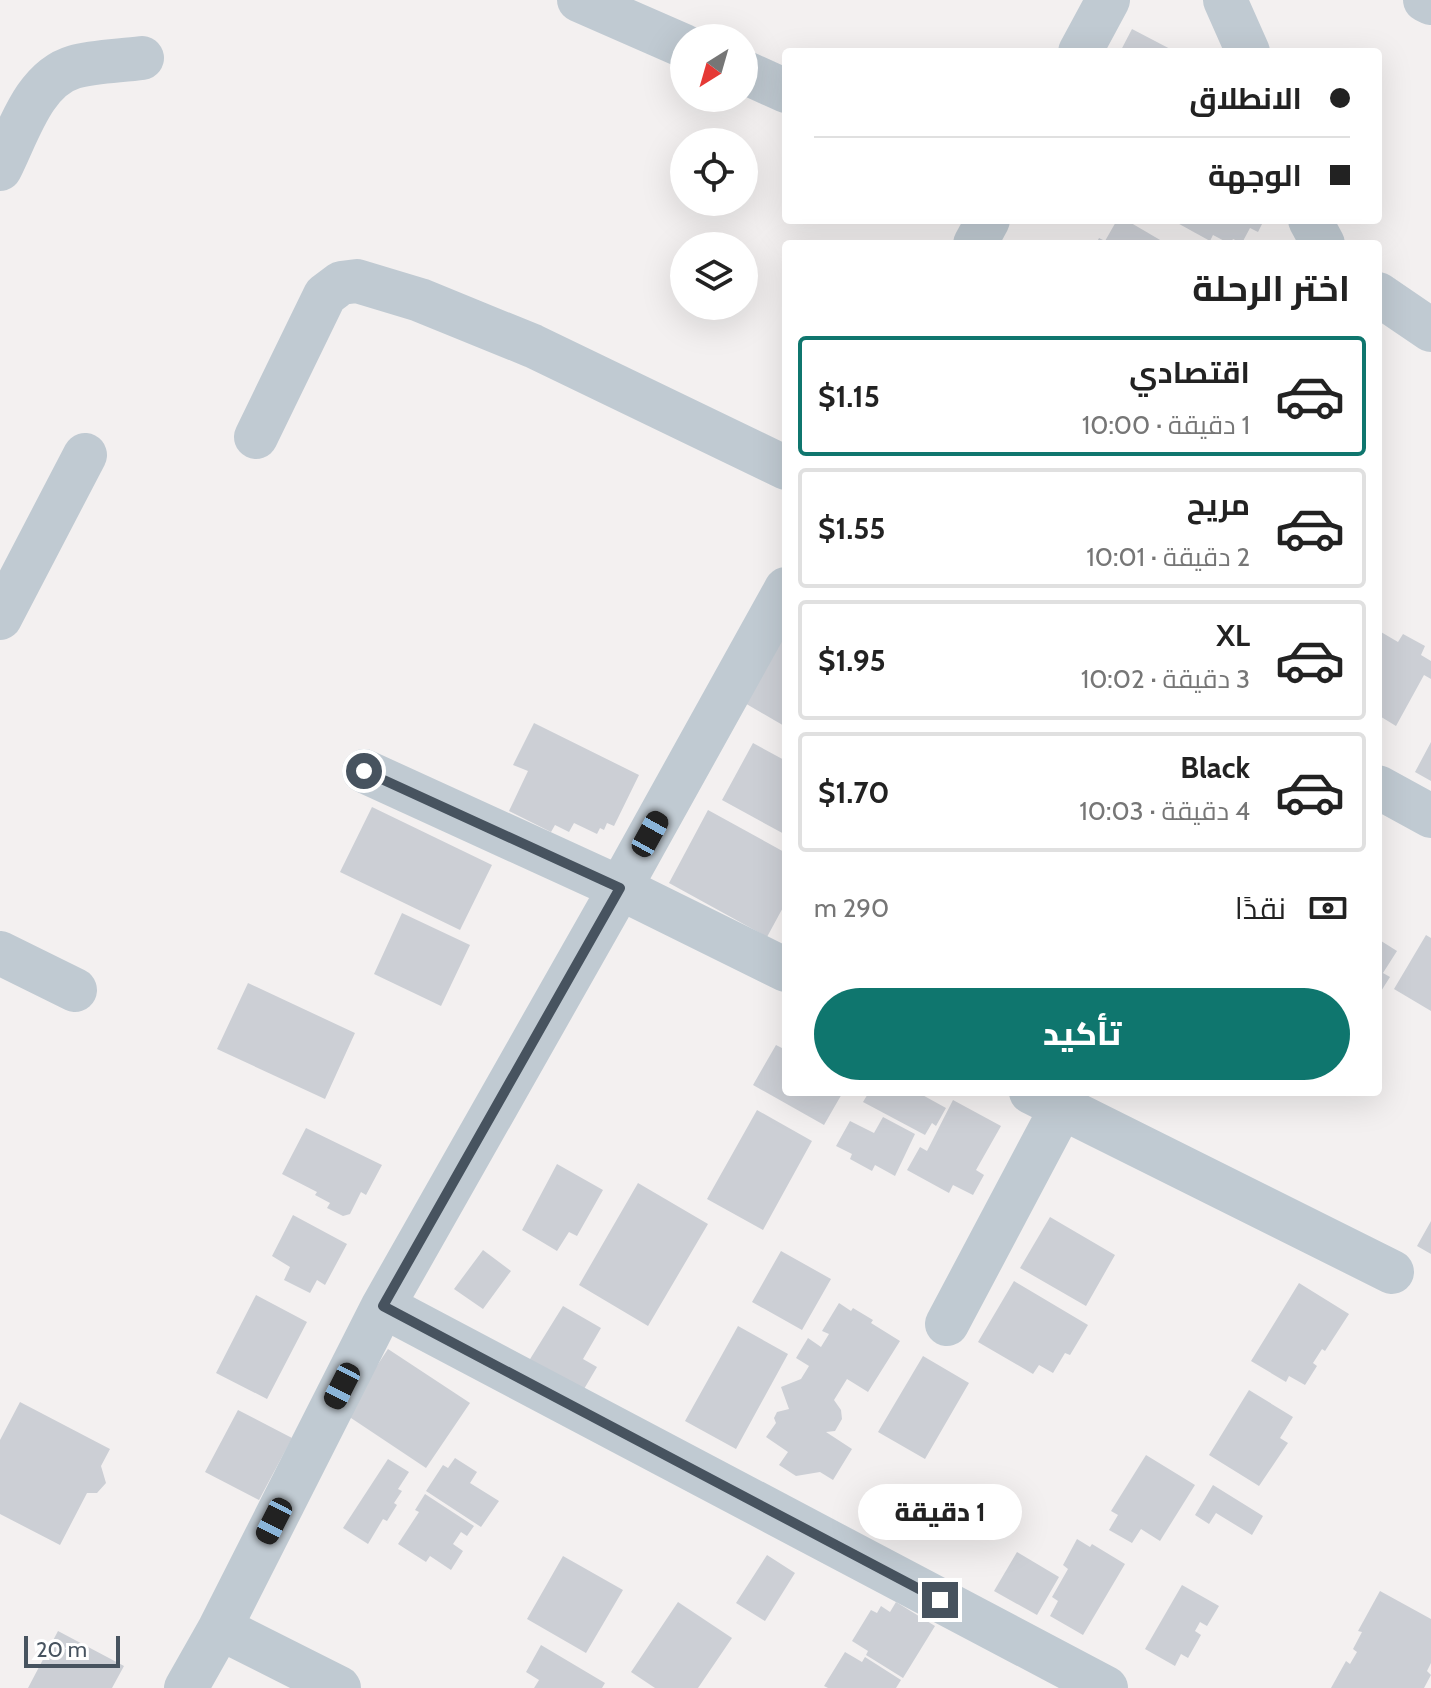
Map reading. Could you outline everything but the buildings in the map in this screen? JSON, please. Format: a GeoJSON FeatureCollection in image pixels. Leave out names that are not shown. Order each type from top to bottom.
{"type":"FeatureCollection","features":[{"type":"Feature","properties":{"kind":"street"},"geometry":{"type":"LineString","coordinates":[[579,0],[670,40]]}},
{"type":"Feature","properties":{"kind":"street"},"geometry":{"type":"LineString","coordinates":[[1082,48],[1108,0]]}},
{"type":"Feature","properties":{"kind":"street"},"geometry":{"type":"LineString","coordinates":[[1225,0],[1246,48]]}},
{"type":"Feature","properties":{"kind":"street"},"geometry":{"type":"LineString","coordinates":[[1425,0],[1431,3]]}},
{"type":"Feature","properties":{"kind":"street"},"geometry":{"type":"LineString","coordinates":[[0,169],[38,94],[51,79],[74,67],[142,58]]}},
{"type":"Feature","properties":{"kind":"street"},"geometry":{"type":"LineString","coordinates":[[758,78],[782,89]]}},
{"type":"Feature","properties":{"kind":"street"},"geometry":{"type":"LineString","coordinates":[[256,437],[325,295],[341,283],[357,281],[420,300],[533,346],[782,466]]}},
{"type":"Feature","properties":{"kind":"street"},"geometry":{"type":"LineString","coordinates":[[1382,297],[1431,330]]}},
{"type":"Feature","properties":{"kind":"street"},"geometry":{"type":"LineString","coordinates":[[0,618],[85,455]]}},
{"type":"Feature","properties":{"kind":"street"},"geometry":{"type":"LineString","coordinates":[[186,1688],[220,1628],[383,1306],[782,596]]}},
{"type":"Feature","properties":{"kind":"street"},"geometry":{"type":"LineString","coordinates":[[364,771],[620,888],[782,968]]}},
{"type":"Feature","properties":{"kind":"street"},"geometry":{"type":"LineString","coordinates":[[1382,789],[1431,816]]}},
{"type":"Feature","properties":{"kind":"street"},"geometry":{"type":"LineString","coordinates":[[0,953],[75,990]]}},
{"type":"Feature","properties":{"kind":"street"},"geometry":{"type":"LineString","coordinates":[[947,1324],[1046,1100],[1392,1272]]}},
{"type":"Feature","properties":{"kind":"street"},"geometry":{"type":"LineString","coordinates":[[383,1306],[1106,1688]]}},
{"type":"Feature","properties":{"kind":"street"},"geometry":{"type":"LineString","coordinates":[[220,1628],[339,1688]]}},
{"type":"Feature","properties":{"kind":"route"},"geometry":{"type":"LineString","coordinates":[[364,771],[620,888],[383,1306],[940,1600]]}}]}
